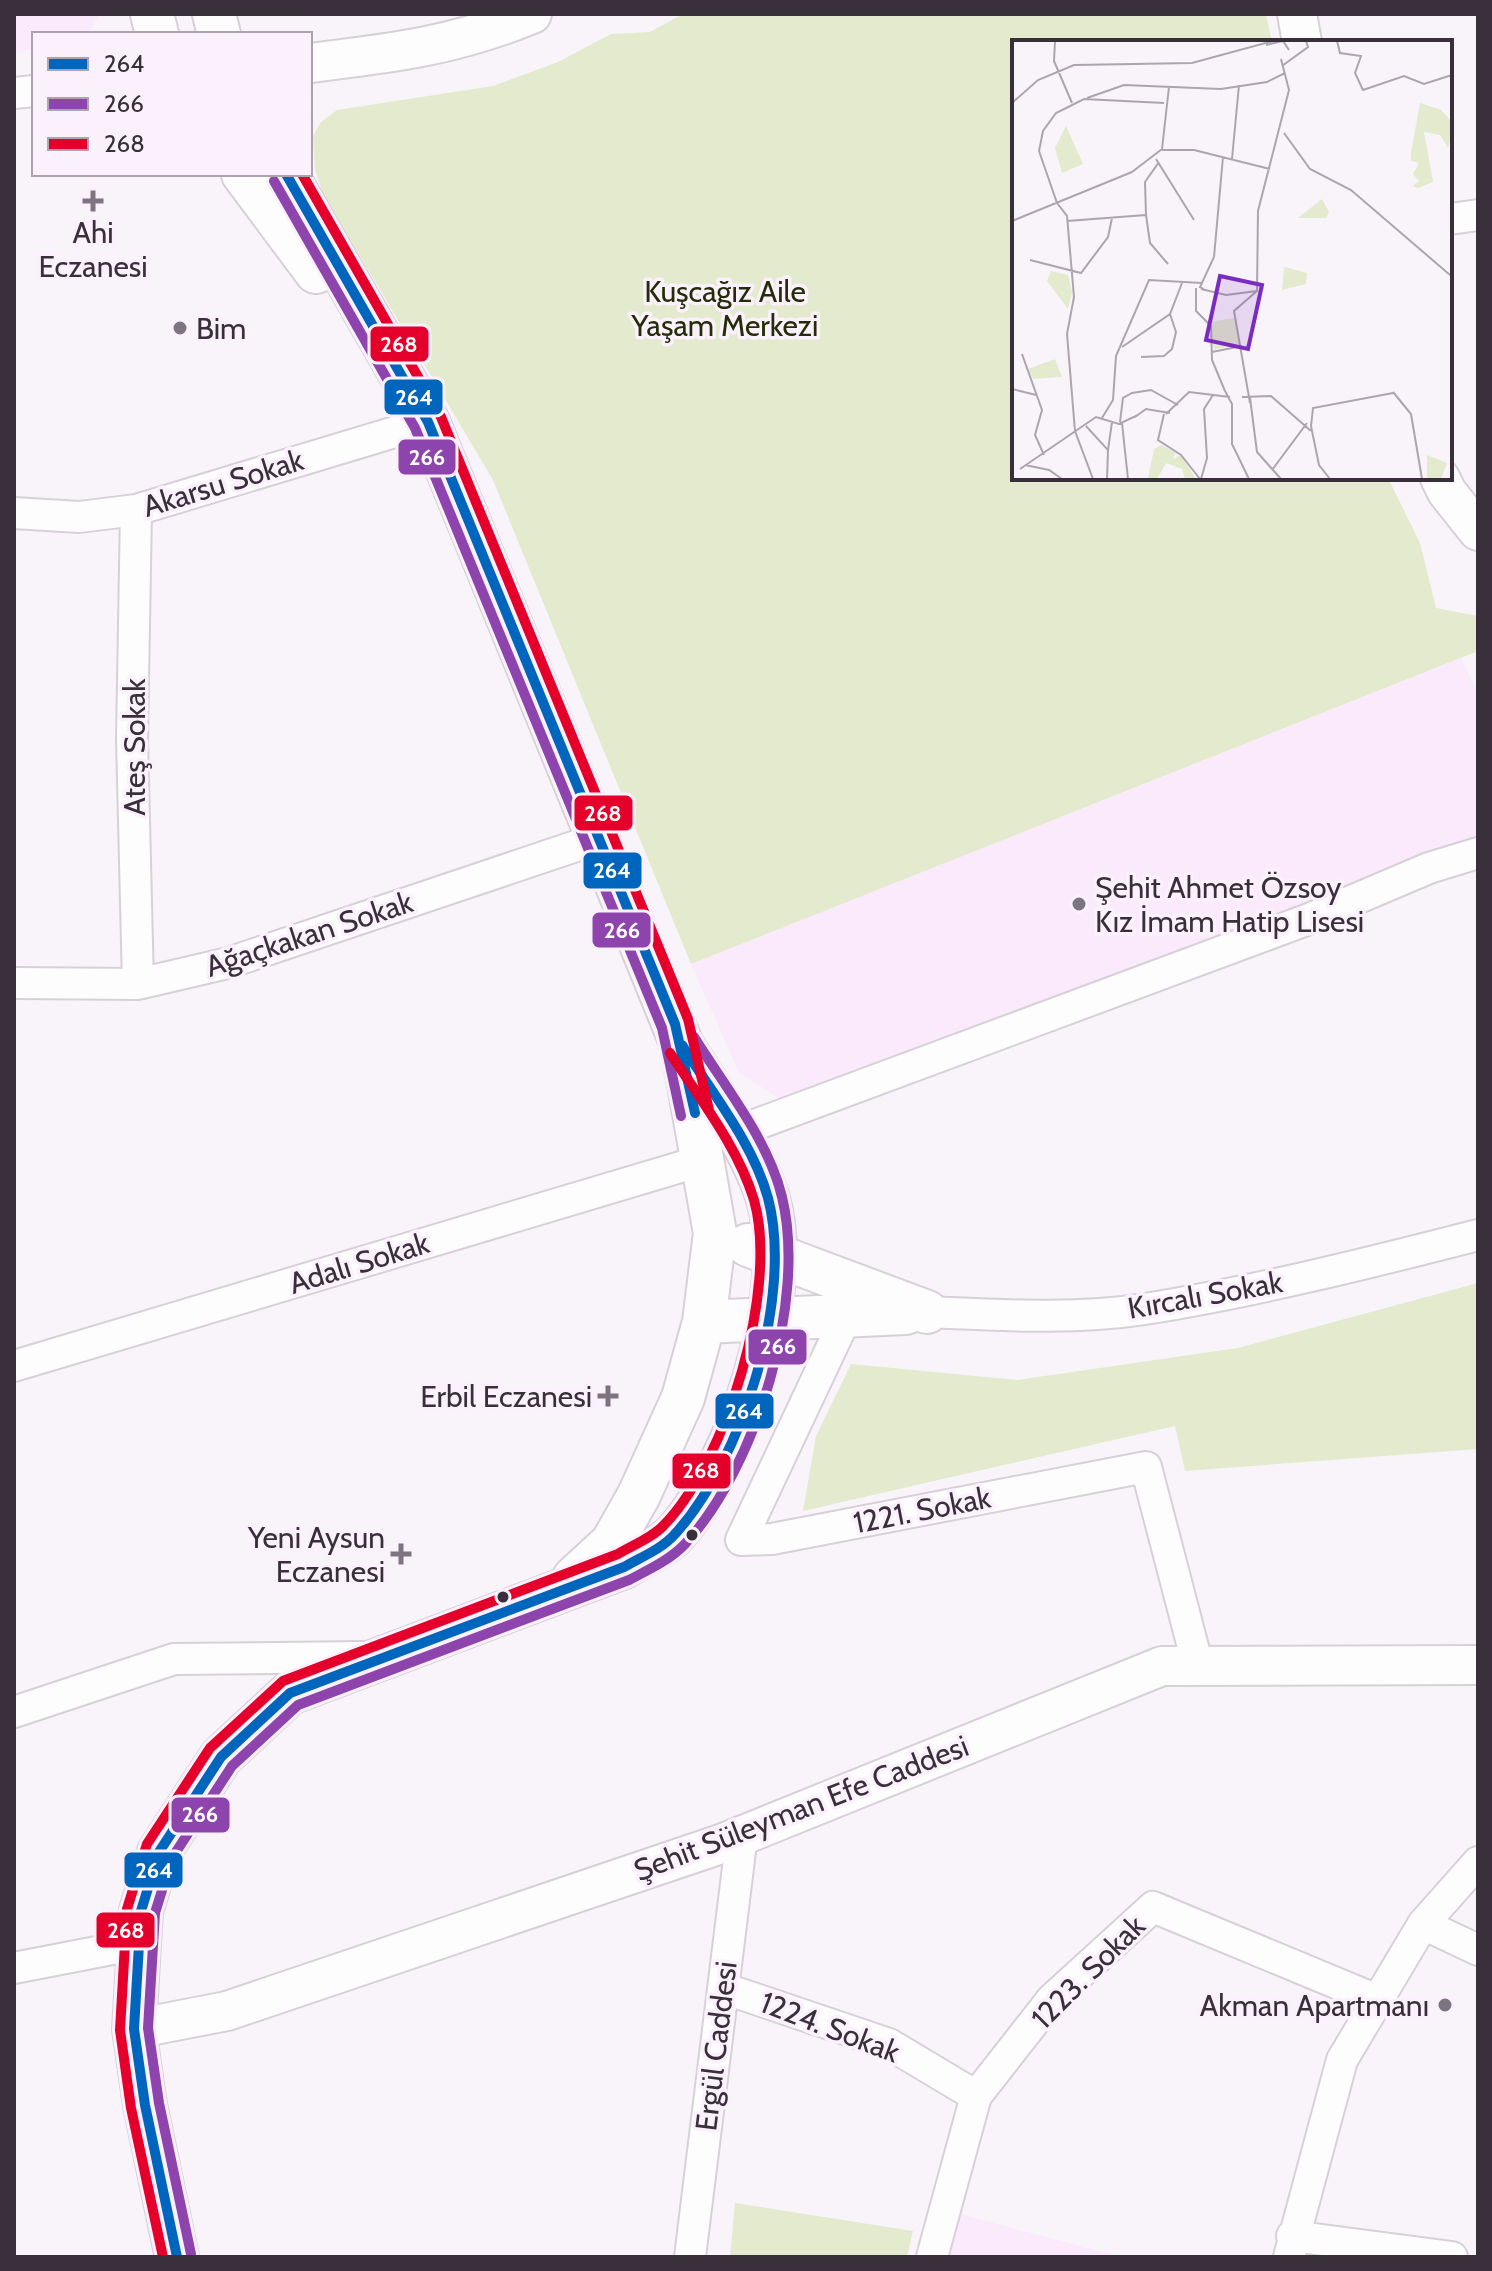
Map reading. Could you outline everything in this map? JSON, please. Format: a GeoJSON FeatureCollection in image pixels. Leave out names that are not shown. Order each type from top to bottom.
{"type":"FeatureCollection","features":[{"type":"Feature","properties":{"kind":"main road"},"geometry":{"type":"LineString","coordinates":[[244,176],[428,422]]}},
{"type":"Feature","properties":{"kind":"main road"},"geometry":{"type":"LineString","coordinates":[[177,2257],[145,2105],[134,2029],[141,1911],[159,1852],[221,1757],[290,1693],[624,1567],[672,1537],[697,1505],[737,1433],[770,1317],[774,1255],[768,1199],[736,1132],[682,1045],[428,422],[287,176]]}},
{"type":"Feature","properties":{"kind":"main road"},"geometry":{"type":"LineString","coordinates":[[558,1592],[612,1543],[639,1495],[683,1398],[704,1322],[715,1233],[682,1045]]}},
{"type":"Feature","properties":{"kind":"main road"},"geometry":{"type":"LineString","coordinates":[[715,1233],[927,1312]]}},
{"type":"Feature","properties":{"kind":"main road"},"geometry":{"type":"LineString","coordinates":[[704,1322],[927,1312]]}},
{"type":"Feature","properties":{"kind":"street"},"geometry":{"type":"LineString","coordinates":[[312,63],[452,42],[478,36],[532,14]]}},
{"type":"Feature","properties":{"kind":"street"},"geometry":{"type":"LineString","coordinates":[[1297,14],[1302,40]]}},
{"type":"Feature","properties":{"kind":"street"},"geometry":{"type":"LineString","coordinates":[[1452,219],[1478,215]]}},
{"type":"Feature","properties":{"kind":"street","name":"Akarsu Sokak"},"geometry":{"type":"LineString","coordinates":[[14,513],[79,517],[136,510],[428,422]]}},
{"type":"Feature","properties":{"kind":"street"},"geometry":{"type":"LineString","coordinates":[[1441,480],[1478,531]]}},
{"type":"Feature","properties":{"kind":"street","name":"Ateş Sokak"},"geometry":{"type":"LineString","coordinates":[[136,510],[132,739],[138,984]]}},
{"type":"Feature","properties":{"kind":"street","name":"Ağaçkakan Sokak"},"geometry":{"type":"LineString","coordinates":[[14,983],[138,984],[228,963],[597,839]]}},
{"type":"Feature","properties":{"kind":"street"},"geometry":{"type":"LineString","coordinates":[[736,1132],[1294,925],[1429,868],[1478,853]]}},
{"type":"Feature","properties":{"kind":"street","name":"Adalı Sokak"},"geometry":{"type":"LineString","coordinates":[[14,1366],[704,1160]]}},
{"type":"Feature","properties":{"kind":"street","name":"Kırcalı Sokak"},"geometry":{"type":"LineString","coordinates":[[927,1312],[1043,1316],[1143,1309],[1365,1264],[1478,1235]]}},
{"type":"Feature","properties":{"kind":"street","name":"1221. Sokak"},"geometry":{"type":"LineString","coordinates":[[847,1315],[741,1540],[772,1539],[1146,1467],[1198,1666]]}},
{"type":"Feature","properties":{"kind":"street"},"geometry":{"type":"LineString","coordinates":[[14,1712],[174,1659],[386,1656]]}},
{"type":"Feature","properties":{"kind":"street","name":"Şehit Süleyman Efe Caddesi"},"geometry":{"type":"LineString","coordinates":[[134,2029],[227,2011],[742,1835],[1162,1666],[1478,1665]]}},
{"type":"Feature","properties":{"kind":"street","name":"Ergül Caddesi"},"geometry":{"type":"LineString","coordinates":[[690,2257],[742,1835]]}},
{"type":"Feature","properties":{"kind":"street"},"geometry":{"type":"LineString","coordinates":[[1452,2257],[1290,2247],[1342,2060],[1423,1924],[1478,1862]]}},
{"type":"Feature","properties":{"kind":"street","name":"1223. Sokak"},"geometry":{"type":"LineString","coordinates":[[932,2257],[976,2096],[1052,1999],[1153,1907],[1377,2000]]}},
{"type":"Feature","properties":{"kind":"street"},"geometry":{"type":"LineString","coordinates":[[1423,1924],[1478,1950]]}},
{"type":"Feature","properties":{"kind":"street"},"geometry":{"type":"LineString","coordinates":[[14,1968],[138,1944]]}},
{"type":"Feature","properties":{"kind":"street","name":"1224. Sokak"},"geometry":{"type":"LineString","coordinates":[[723,1988],[889,2044],[976,2096]]}},
{"type":"Feature","properties":{"kind":"shaded area"},"geometry":{"type":"Polygon","coordinates":[[[14,14],[100,14],[89,32],[32,32],[32,49],[14,51],[14,14]]]}},
{"type":"Feature","properties":{"kind":"shaded area","name":"Şehit Ahmet Özsoy Kız İmam Hatip Lisesi"},"geometry":{"type":"Polygon","coordinates":[[[1461,658],[1478,693],[1478,844],[785,1102],[739,1073],[691,964],[1461,658]]]}},
{"type":"Feature","properties":{"kind":"shaded area"},"geometry":{"type":"Polygon","coordinates":[[[952,2212],[1122,2257],[940,2257],[952,2212]]]}},
{"type":"Feature","properties":{"kind":"green space","name":"Kuşcağız Aile Yaşam Merkezi"},"geometry":{"type":"Polygon","coordinates":[[[683,14],[1266,14],[1272,40],[1012,40],[1012,480],[1389,480],[1420,543],[1436,608],[1478,616],[1478,651],[691,964],[493,480],[323,194],[315,170],[313,136],[321,122],[337,110],[493,86],[558,62],[611,34],[650,32],[683,14]]]}},
{"type":"Feature","properties":{"kind":"green space"},"geometry":{"type":"Polygon","coordinates":[[[1478,1283],[1478,1449],[1185,1471],[1175,1426],[803,1511],[816,1436],[851,1364],[1017,1380],[1238,1348],[1478,1283]]]}},
{"type":"Feature","properties":{"kind":"green space"},"geometry":{"type":"Polygon","coordinates":[[[735,2203],[913,2231],[907,2257],[730,2257],[735,2203]]]}},
{"type":"Feature","properties":{"kind":"transit line","name":"264"},"geometry":{"type":"LineString","coordinates":[[287,176],[428,422],[675,1024],[695,1113]]}},
{"type":"Feature","properties":{"kind":"transit line","name":"268"},"geometry":{"type":"LineString","coordinates":[[303,176],[441,417],[688,1019],[709,1110]]}},
{"type":"Feature","properties":{"kind":"transit line","name":"266"},"geometry":{"type":"LineString","coordinates":[[274,181],[415,428],[662,1028],[681,1116]]}},
{"type":"Feature","properties":{"kind":"transit line","name":"266"},"geometry":{"type":"LineString","coordinates":[[191,2254],[159,2103],[148,2028],[155,1913],[172,1858],[232,1766],[298,1705],[629,1580],[666,1560],[685,1544],[711,1511],[754,1427],[770,1380],[788,1284],[788,1238],[782,1197],[756,1134],[694,1037]]}},
{"type":"Feature","properties":{"kind":"transit line","name":"264"},"geometry":{"type":"LineString","coordinates":[[177,2257],[145,2105],[134,2029],[141,1911],[159,1852],[221,1757],[290,1693],[624,1567],[658,1548],[675,1534],[699,1503],[741,1421],[768,1328],[774,1282],[774,1238],[768,1198],[752,1158],[731,1119],[682,1045]]}},
{"type":"Feature","properties":{"kind":"transit line","name":"268"},"geometry":{"type":"LineString","coordinates":[[163,2257],[131,2108],[120,2030],[127,1909],[147,1844],[210,1748],[283,1681],[618,1554],[648,1538],[664,1525],[687,1496],[727,1417],[753,1324],[760,1237],[754,1200],[738,1161],[670,1053]]}},
{"type":"Feature","properties":{"kind":"place","name":"Ahi Eczanesi"},"geometry":{"type":"Point","coordinates":[93,201]}},
{"type":"Feature","properties":{"kind":"place","name":"Bim"},"geometry":{"type":"Point","coordinates":[180,328]}},
{"type":"Feature","properties":{"kind":"place","name":"Şehit Ahmet Özsoy Kız İmam Hatip Lisesi"},"geometry":{"type":"Point","coordinates":[1079,904]}},
{"type":"Feature","properties":{"kind":"place","name":"Erbil Eczanesi"},"geometry":{"type":"Point","coordinates":[608,1396]}},
{"type":"Feature","properties":{"kind":"place","name":"Yeni Aysun Eczanesi"},"geometry":{"type":"Point","coordinates":[401,1554]}},
{"type":"Feature","properties":{"kind":"place","name":"Akman Apartmanı"},"geometry":{"type":"Point","coordinates":[1445,2005]}}]}
